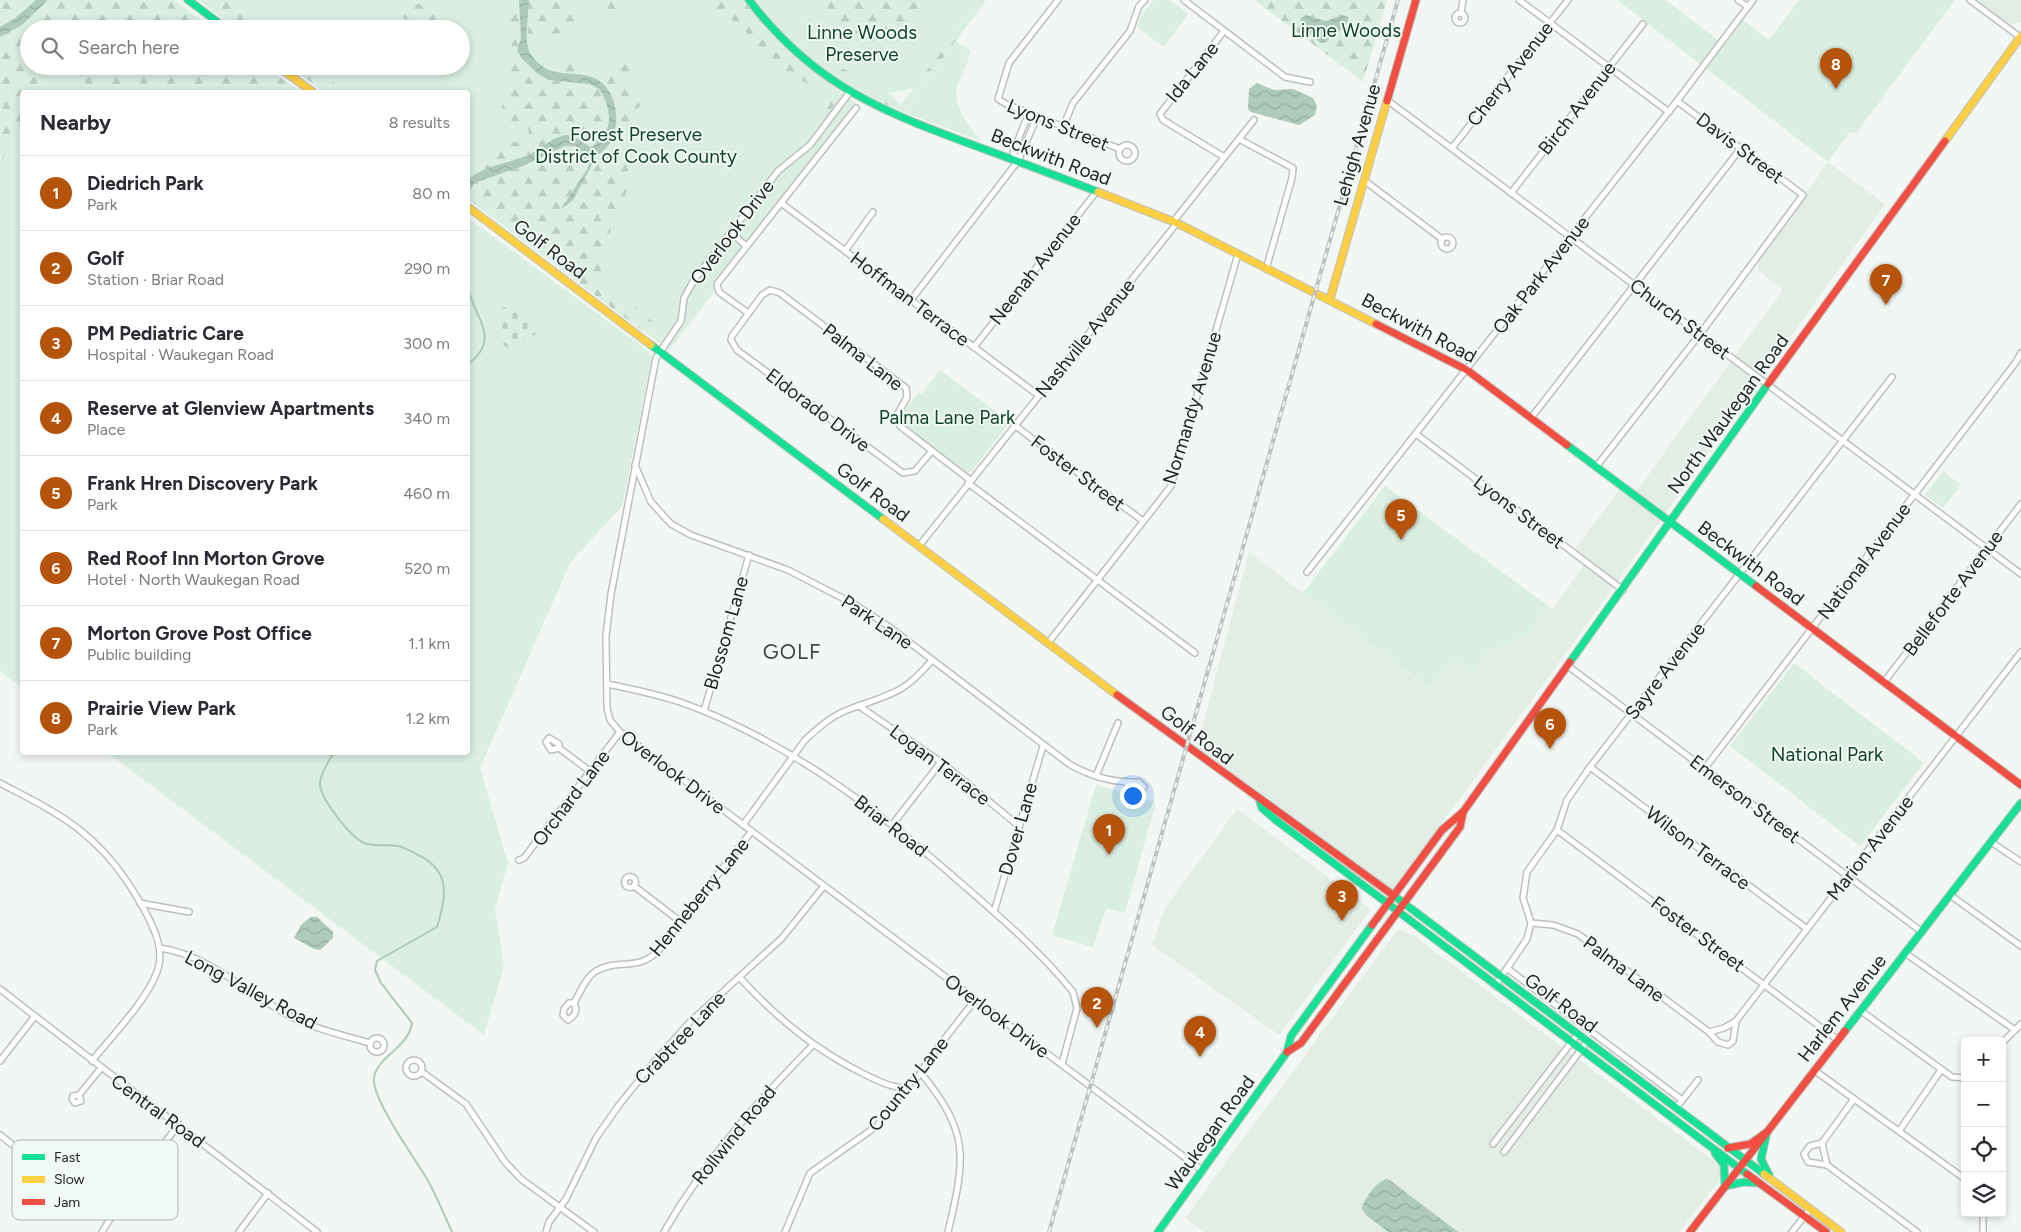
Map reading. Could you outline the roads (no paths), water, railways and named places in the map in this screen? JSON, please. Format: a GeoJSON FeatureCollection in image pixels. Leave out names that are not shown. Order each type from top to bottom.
{"type":"FeatureCollection","features":[{"type":"Feature","properties":{"kind":"main road"},"geometry":{"type":"LineString","coordinates":[[188,0],[215,20]]}},
{"type":"Feature","properties":{"kind":"main road","name":"Beckwith Road"},"geometry":{"type":"LineString","coordinates":[[749,0],[767,24],[792,50],[849,93],[916,124],[1097,191],[1175,223],[1466,370],[2021,785]]}},
{"type":"Feature","properties":{"kind":"main road","name":"Lehigh Avenue"},"geometry":{"type":"LineString","coordinates":[[1330,300],[1416,0]]}},
{"type":"Feature","properties":{"kind":"main road","name":"North Waukegan Road"},"geometry":{"type":"LineString","coordinates":[[1393,895],[1442,830],[1463,812],[1768,384],[2020,36]]}},
{"type":"Feature","properties":{"kind":"main road"},"geometry":{"type":"LineString","coordinates":[[289,75],[310,90]]}},
{"type":"Feature","properties":{"kind":"main road","name":"Golf Road"},"geometry":{"type":"LineString","coordinates":[[470,209],[1260,802],[1268,804],[1393,895],[1841,1232]]}},
{"type":"Feature","properties":{"kind":"main road","name":"Golf Road"},"geometry":{"type":"LineString","coordinates":[[1260,802],[1262,808],[1277,821],[1580,1050],[1826,1232]]}},
{"type":"Feature","properties":{"kind":"main road","name":"Harlem Avenue"},"geometry":{"type":"LineString","coordinates":[[1690,1232],[2021,803]]}},
{"type":"Feature","properties":{"kind":"main road","name":"North Waukegan Road"},"geometry":{"type":"LineString","coordinates":[[1405,904],[1460,827],[1463,812]]}},
{"type":"Feature","properties":{"kind":"main road","name":"Waukegan Road"},"geometry":{"type":"LineString","coordinates":[[1287,1052],[1290,1036],[1393,895]]}},
{"type":"Feature","properties":{"kind":"main road","name":"Waukegan Road"},"geometry":{"type":"LineString","coordinates":[[1158,1232],[1287,1052],[1301,1043],[1405,904]]}},
{"type":"Feature","properties":{"kind":"main road"},"geometry":{"type":"LineString","coordinates":[[1728,1148],[1750,1144],[1767,1132]]}},
{"type":"Feature","properties":{"kind":"main road"},"geometry":{"type":"LineString","coordinates":[[1767,1132],[1760,1155],[1762,1166],[1773,1181]]}},
{"type":"Feature","properties":{"kind":"main road"},"geometry":{"type":"LineString","coordinates":[[1711,1148],[1724,1165],[1725,1186],[1744,1182],[1759,1183]]}},
{"type":"Feature","properties":{"kind":"street","name":"Lyons Street"},"geometry":{"type":"LineString","coordinates":[[1058,0],[1009,63],[998,98],[1001,102],[1120,149]]}},
{"type":"Feature","properties":{"kind":"street"},"geometry":{"type":"LineString","coordinates":[[1063,127],[1073,103],[1130,31],[1139,6],[1144,0]]}},
{"type":"Feature","properties":{"kind":"street"},"geometry":{"type":"LineString","coordinates":[[1184,0],[1285,77],[1310,82]]}},
{"type":"Feature","properties":{"kind":"street"},"geometry":{"type":"LineString","coordinates":[[1461,13],[1463,0]]}},
{"type":"Feature","properties":{"kind":"street","name":"Davis Street"},"geometry":{"type":"LineString","coordinates":[[1519,0],[1669,112]]}},
{"type":"Feature","properties":{"kind":"street","name":"Cherry Avenue"},"geometry":{"type":"LineString","coordinates":[[1452,148],[1568,0]]}},
{"type":"Feature","properties":{"kind":"street"},"geometry":{"type":"LineString","coordinates":[[1738,0],[1748,7]]}},
{"type":"Feature","properties":{"kind":"street","name":"Oak Park Avenue"},"geometry":{"type":"LineString","coordinates":[[1307,572],[1669,112],[1754,0]]}},
{"type":"Feature","properties":{"kind":"street"},"geometry":{"type":"LineString","coordinates":[[1970,0],[2020,36]]}},
{"type":"Feature","properties":{"kind":"street","name":"Birch Avenue"},"geometry":{"type":"LineString","coordinates":[[1511,193],[1643,24]]}},
{"type":"Feature","properties":{"kind":"street","name":"Ida Lane"},"geometry":{"type":"LineString","coordinates":[[1224,31],[1160,114],[1163,120],[1224,157]]}},
{"type":"Feature","properties":{"kind":"street","name":"Overlook Drive"},"geometry":{"type":"LineString","coordinates":[[849,93],[816,139],[778,171],[688,290],[684,298],[681,321],[656,358],[608,616],[607,684],[610,720],[620,732],[751,832],[1203,1171]]}},
{"type":"Feature","properties":{"kind":"street","name":"Church Street"},"geometry":{"type":"LineString","coordinates":[[1387,100],[2021,574]]}},
{"type":"Feature","properties":{"kind":"street","name":"Davis Street"},"geometry":{"type":"LineString","coordinates":[[1677,101],[1803,195],[1700,334]]}},
{"type":"Feature","properties":{"kind":"street"},"geometry":{"type":"LineString","coordinates":[[748,313],[719,292],[717,287],[719,280],[856,108]]}},
{"type":"Feature","properties":{"kind":"street"},"geometry":{"type":"LineString","coordinates":[[1018,161],[1013,152],[1028,113]]}},
{"type":"Feature","properties":{"kind":"street"},"geometry":{"type":"LineString","coordinates":[[911,300],[1018,161],[1037,117]]}},
{"type":"Feature","properties":{"kind":"street","name":"Nashville Avenue"},"geometry":{"type":"LineString","coordinates":[[919,546],[1097,323],[1254,120]]}},
{"type":"Feature","properties":{"kind":"street"},"geometry":{"type":"LineString","coordinates":[[1239,139],[1293,168],[1292,178],[1266,269]]}},
{"type":"Feature","properties":{"kind":"street"},"geometry":{"type":"LineString","coordinates":[[1531,418],[1741,148]]}},
{"type":"Feature","properties":{"kind":"street"},"geometry":{"type":"LineString","coordinates":[[1365,181],[1442,239]]}},
{"type":"Feature","properties":{"kind":"street","name":"Neenah Avenue"},"geometry":{"type":"LineString","coordinates":[[974,347],[1097,191]]}},
{"type":"Feature","properties":{"kind":"street","name":"Hoffman Terrace"},"geometry":{"type":"LineString","coordinates":[[782,203],[1038,395]]}},
{"type":"Feature","properties":{"kind":"street"},"geometry":{"type":"LineString","coordinates":[[845,251],[873,212]]}},
{"type":"Feature","properties":{"kind":"street"},"geometry":{"type":"LineString","coordinates":[[731,232],[746,246]]}},
{"type":"Feature","properties":{"kind":"street","name":"Normandy Avenue"},"geometry":{"type":"LineString","coordinates":[[1048,643],[1167,492],[1174,480],[1238,254]]}},
{"type":"Feature","properties":{"kind":"street","name":"Palma Lane"},"geometry":{"type":"LineString","coordinates":[[748,313],[762,295],[774,290],[906,388],[908,395],[898,411],[897,422],[904,430],[1096,581],[1195,653]]}},
{"type":"Feature","properties":{"kind":"street","name":"Eldorado Drive"},"geometry":{"type":"LineString","coordinates":[[748,313],[732,336],[731,340],[738,350],[903,473],[915,471],[931,452]]}},
{"type":"Feature","properties":{"kind":"street"},"geometry":{"type":"LineString","coordinates":[[1596,467],[1700,334]]}},
{"type":"Feature","properties":{"kind":"street","name":"National Avenue"},"geometry":{"type":"LineString","coordinates":[[1705,768],[2021,353]]}},
{"type":"Feature","properties":{"kind":"street","name":"Sayre Avenue"},"geometry":{"type":"LineString","coordinates":[[1531,923],[1523,898],[1527,872],[1557,830],[1567,800],[1590,767],[1892,377]]}},
{"type":"Feature","properties":{"kind":"street","name":"Foster Street"},"geometry":{"type":"LineString","coordinates":[[1014,426],[1143,521]]}},
{"type":"Feature","properties":{"kind":"street","name":"Lyons Street"},"geometry":{"type":"LineString","coordinates":[[1416,434],[1623,590]]}},
{"type":"Feature","properties":{"kind":"street","name":"Park Lane"},"geometry":{"type":"LineString","coordinates":[[635,464],[652,502],[670,524],[690,535],[788,570],[834,592],[880,621],[1043,746],[1078,769],[1096,776],[1126,783]]}},
{"type":"Feature","properties":{"kind":"street","name":"Belleforte Avenue"},"geometry":{"type":"LineString","coordinates":[[1884,682],[2021,504]]}},
{"type":"Feature","properties":{"kind":"street","name":"Blossom Lane"},"geometry":{"type":"LineString","coordinates":[[704,711],[749,555]]}},
{"type":"Feature","properties":{"kind":"street","name":"Marion Avenue"},"geometry":{"type":"LineString","coordinates":[[1709,1032],[1724,1028],[1736,1020],[2021,652]]}},
{"type":"Feature","properties":{"kind":"street"},"geometry":{"type":"LineString","coordinates":[[743,825],[805,740],[824,724],[844,712],[897,692],[909,684],[932,660]]}},
{"type":"Feature","properties":{"kind":"street","name":"Emerson Street"},"geometry":{"type":"LineString","coordinates":[[1568,666],[1922,932]]}},
{"type":"Feature","properties":{"kind":"street","name":"Briar Road"},"geometry":{"type":"LineString","coordinates":[[607,684],[650,693],[704,711],[747,731],[793,756],[892,825],[994,912],[1055,972],[1076,998],[1077,1008],[1062,1064]]}},
{"type":"Feature","properties":{"kind":"street","name":"Logan Terrace"},"geometry":{"type":"LineString","coordinates":[[860,706],[941,762],[1019,826]]}},
{"type":"Feature","properties":{"kind":"street"},"geometry":{"type":"LineString","coordinates":[[1096,776],[1118,722]]}},
{"type":"Feature","properties":{"kind":"street","name":"Orchard Lane"},"geometry":{"type":"LineString","coordinates":[[519,860],[524,858],[620,732]]}},
{"type":"Feature","properties":{"kind":"street","name":"Dover Lane"},"geometry":{"type":"LineString","coordinates":[[994,912],[1043,746]]}},
{"type":"Feature","properties":{"kind":"street"},"geometry":{"type":"LineString","coordinates":[[559,748],[591,772]]}},
{"type":"Feature","properties":{"kind":"street"},"geometry":{"type":"LineString","coordinates":[[892,825],[941,762]]}},
{"type":"Feature","properties":{"kind":"street","name":"Wilson Terrace"},"geometry":{"type":"LineString","coordinates":[[1590,767],[1807,929]]}},
{"type":"Feature","properties":{"kind":"street"},"geometry":{"type":"LineString","coordinates":[[0,783],[52,810],[85,834],[116,865],[140,903],[160,948],[158,971],[148,989],[92,1061]]}},
{"type":"Feature","properties":{"kind":"street","name":"Foster Street"},"geometry":{"type":"LineString","coordinates":[[1557,830],[1838,1040]]}},
{"type":"Feature","properties":{"kind":"street","name":"Henneberry Lane"},"geometry":{"type":"LineString","coordinates":[[574,1003],[586,982],[596,971],[647,961],[658,952],[751,832]]}},
{"type":"Feature","properties":{"kind":"street"},"geometry":{"type":"LineString","coordinates":[[1992,842],[2021,862]]}},
{"type":"Feature","properties":{"kind":"street"},"geometry":{"type":"LineString","coordinates":[[634,886],[681,922]]}},
{"type":"Feature","properties":{"kind":"street","name":"Crabtree Lane"},"geometry":{"type":"LineString","coordinates":[[546,1232],[549,1222],[560,1209],[596,1138],[619,1105],[690,1022],[782,938],[824,886]]}},
{"type":"Feature","properties":{"kind":"street"},"geometry":{"type":"LineString","coordinates":[[1950,895],[2021,946]]}},
{"type":"Feature","properties":{"kind":"street"},"geometry":{"type":"LineString","coordinates":[[140,903],[189,912]]}},
{"type":"Feature","properties":{"kind":"street"},"geometry":{"type":"LineString","coordinates":[[1495,986],[1527,939],[1531,923]]}},
{"type":"Feature","properties":{"kind":"street","name":"Palma Lane"},"geometry":{"type":"LineString","coordinates":[[1531,923],[1553,925],[1578,934],[1709,1032],[1718,1042],[1728,1045],[1733,1041],[1736,1020]]}},
{"type":"Feature","properties":{"kind":"street","name":"Long Valley Road"},"geometry":{"type":"LineString","coordinates":[[160,948],[184,954],[208,965],[293,1017],[370,1043]]}},
{"type":"Feature","properties":{"kind":"street"},"geometry":{"type":"LineString","coordinates":[[1905,953],[2015,1030]]}},
{"type":"Feature","properties":{"kind":"street"},"geometry":{"type":"LineString","coordinates":[[1508,969],[1682,1100]]}},
{"type":"Feature","properties":{"kind":"street"},"geometry":{"type":"LineString","coordinates":[[740,978],[778,1018],[813,1046],[872,1078],[904,1088]]}},
{"type":"Feature","properties":{"kind":"street","name":"Central Road"},"geometry":{"type":"LineString","coordinates":[[0,989],[140,1099],[179,1124],[317,1232]]}},
{"type":"Feature","properties":{"kind":"street","name":"Country Lane"},"geometry":{"type":"LineString","coordinates":[[785,1232],[810,1174],[877,1126],[904,1088],[920,1073],[975,1000]]}},
{"type":"Feature","properties":{"kind":"street"},"geometry":{"type":"LineString","coordinates":[[1861,1010],[1952,1077],[1961,1078]]}},
{"type":"Feature","properties":{"kind":"street"},"geometry":{"type":"LineString","coordinates":[[0,1061],[35,1016]]}},
{"type":"Feature","properties":{"kind":"street"},"geometry":{"type":"LineString","coordinates":[[2006,1039],[2021,1024]]}},
{"type":"Feature","properties":{"kind":"street"},"geometry":{"type":"LineString","coordinates":[[1494,1144],[1577,1035]]}},
{"type":"Feature","properties":{"kind":"street"},"geometry":{"type":"LineString","coordinates":[[1504,1152],[1586,1042]]}},
{"type":"Feature","properties":{"kind":"street","name":"Rollwind Road"},"geometry":{"type":"LineString","coordinates":[[664,1232],[680,1204],[722,1144],[751,1109],[813,1046]]}},
{"type":"Feature","properties":{"kind":"street"},"geometry":{"type":"LineString","coordinates":[[79,1094],[100,1068]]}},
{"type":"Feature","properties":{"kind":"street"},"geometry":{"type":"LineString","coordinates":[[1814,1070],[1961,1175]]}},
{"type":"Feature","properties":{"kind":"street"},"geometry":{"type":"LineString","coordinates":[[1899,1131],[1942,1070]]}},
{"type":"Feature","properties":{"kind":"street"},"geometry":{"type":"LineString","coordinates":[[422,1072],[466,1104],[512,1170],[560,1209],[594,1232]]}},
{"type":"Feature","properties":{"kind":"street"},"geometry":{"type":"LineString","coordinates":[[920,1073],[948,1109],[956,1126],[960,1145],[958,1184],[948,1232]]}},
{"type":"Feature","properties":{"kind":"street"},"geometry":{"type":"LineString","coordinates":[[1676,1108],[1698,1080]]}},
{"type":"Feature","properties":{"kind":"street"},"geometry":{"type":"LineString","coordinates":[[1854,1099],[1822,1143],[1810,1146],[1804,1154],[1808,1162],[1827,1165],[1917,1232]]}},
{"type":"Feature","properties":{"kind":"street"},"geometry":{"type":"LineString","coordinates":[[167,1140],[179,1124]]}},
{"type":"Feature","properties":{"kind":"street"},"geometry":{"type":"LineString","coordinates":[[0,1135],[12,1144]]}},
{"type":"Feature","properties":{"kind":"street"},"geometry":{"type":"LineString","coordinates":[[1822,1143],[1827,1165]]}},
{"type":"Feature","properties":{"kind":"street"},"geometry":{"type":"LineString","coordinates":[[239,1232],[268,1193]]}},
{"type":"Feature","properties":{"kind":"street"},"geometry":{"type":"LineString","coordinates":[[1792,1232],[1810,1209]]}},
{"type":"Feature","properties":{"kind":"street"},"geometry":{"type":"LineString","coordinates":[[1983,1217],[1983,1232]]}},
{"type":"Feature","properties":{"kind":"street"},"geometry":{"type":"LineString","coordinates":[[102,1232],[109,1220]]}},
{"type":"Feature","properties":{"kind":"water"},"geometry":{"type":"Polygon","coordinates":[[[36,0],[48,0],[27,20],[20,20],[20,26],[0,37],[0,27],[14,19],[36,0]]]}},
{"type":"Feature","properties":{"kind":"water"},"geometry":{"type":"Polygon","coordinates":[[[519,0],[529,0],[527,44],[532,56],[549,70],[585,75],[601,82],[613,99],[616,109],[615,131],[611,141],[597,155],[573,200],[561,209],[588,168],[590,159],[576,146],[569,144],[523,166],[474,183],[470,190],[470,179],[490,167],[524,157],[553,140],[567,135],[574,136],[591,147],[599,142],[608,129],[609,112],[599,89],[589,84],[549,80],[538,74],[522,59],[517,50],[521,38],[519,0]]]}},
{"type":"Feature","properties":{"kind":"water"},"geometry":{"type":"Polygon","coordinates":[[[1306,15],[1326,21],[1342,15],[1348,17],[1348,21],[1341,30],[1326,42],[1321,43],[1310,34],[1299,32],[1301,18],[1306,15]]]}},
{"type":"Feature","properties":{"kind":"water"},"geometry":{"type":"Polygon","coordinates":[[[1257,83],[1274,90],[1293,89],[1313,98],[1317,106],[1315,115],[1299,125],[1251,112],[1248,109],[1249,89],[1257,83]]]}},
{"type":"Feature","properties":{"kind":"water"},"geometry":{"type":"Polygon","coordinates":[[[311,917],[317,917],[333,932],[333,938],[320,950],[314,949],[294,938],[301,925],[311,917]]]}},
{"type":"Feature","properties":{"kind":"water"},"geometry":{"type":"Polygon","coordinates":[[[1386,1179],[1458,1232],[1388,1232],[1366,1215],[1362,1209],[1371,1191],[1386,1179]]]}},
{"type":"Feature","properties":{"kind":"waterway"},"geometry":{"type":"LineString","coordinates":[[470,294],[485,336],[478,354],[470,362]]}},
{"type":"Feature","properties":{"kind":"waterway"},"geometry":{"type":"LineString","coordinates":[[332,755],[320,779],[321,790],[330,807],[344,825],[364,843],[398,846],[422,857],[431,863],[442,879],[444,897],[437,927],[377,961],[375,970],[381,983],[412,1023],[405,1039],[376,1070],[374,1078],[379,1100],[431,1185],[452,1232]]}},
{"type":"Feature","properties":{"kind":"railway"},"geometry":{"type":"LineString","coordinates":[[1049,1232],[1398,0]]}},
{"type":"Feature","properties":{"kind":"place","name":"Prairie View Park"},"geometry":{"type":"Point","coordinates":[1836,89]}},
{"type":"Feature","properties":{"kind":"place","name":"Morton Grove Post Office"},"geometry":{"type":"Point","coordinates":[1886,305]}},
{"type":"Feature","properties":{"kind":"place","name":"Frank Hren Discovery Park"},"geometry":{"type":"Point","coordinates":[1401,540]}},
{"type":"Feature","properties":{"kind":"place","name":"Red Roof Inn Morton Grove"},"geometry":{"type":"Point","coordinates":[1550,749]}},
{"type":"Feature","properties":{"kind":"place","name":"Diedrich Park"},"geometry":{"type":"Point","coordinates":[1109,855]}},
{"type":"Feature","properties":{"kind":"place","name":"PM Pediatric Care"},"geometry":{"type":"Point","coordinates":[1342,921]}},
{"type":"Feature","properties":{"kind":"place","name":"Golf"},"geometry":{"type":"Point","coordinates":[1097,1028]}},
{"type":"Feature","properties":{"kind":"place","name":"Reserve at Glenview Apartments"},"geometry":{"type":"Point","coordinates":[1200,1057]}},
{"type":"Feature","properties":{"kind":"district","name":"GOLF"},"geometry":{"type":"Point","coordinates":[792,651]}},
{"type":"Feature","properties":{"kind":"park label","name":"Linne Woods"},"geometry":{"type":"Point","coordinates":[1346,30]}},
{"type":"Feature","properties":{"kind":"park label","name":"Linne Woods Preserve"},"geometry":{"type":"Point","coordinates":[862,43]}},
{"type":"Feature","properties":{"kind":"park label","name":"Forest Preserve District of Cook County"},"geometry":{"type":"Point","coordinates":[636,145]}},
{"type":"Feature","properties":{"kind":"park label","name":"Palma Lane Park"},"geometry":{"type":"Point","coordinates":[947,417]}},
{"type":"Feature","properties":{"kind":"park label","name":"National Park"},"geometry":{"type":"Point","coordinates":[1827,754]}}]}
